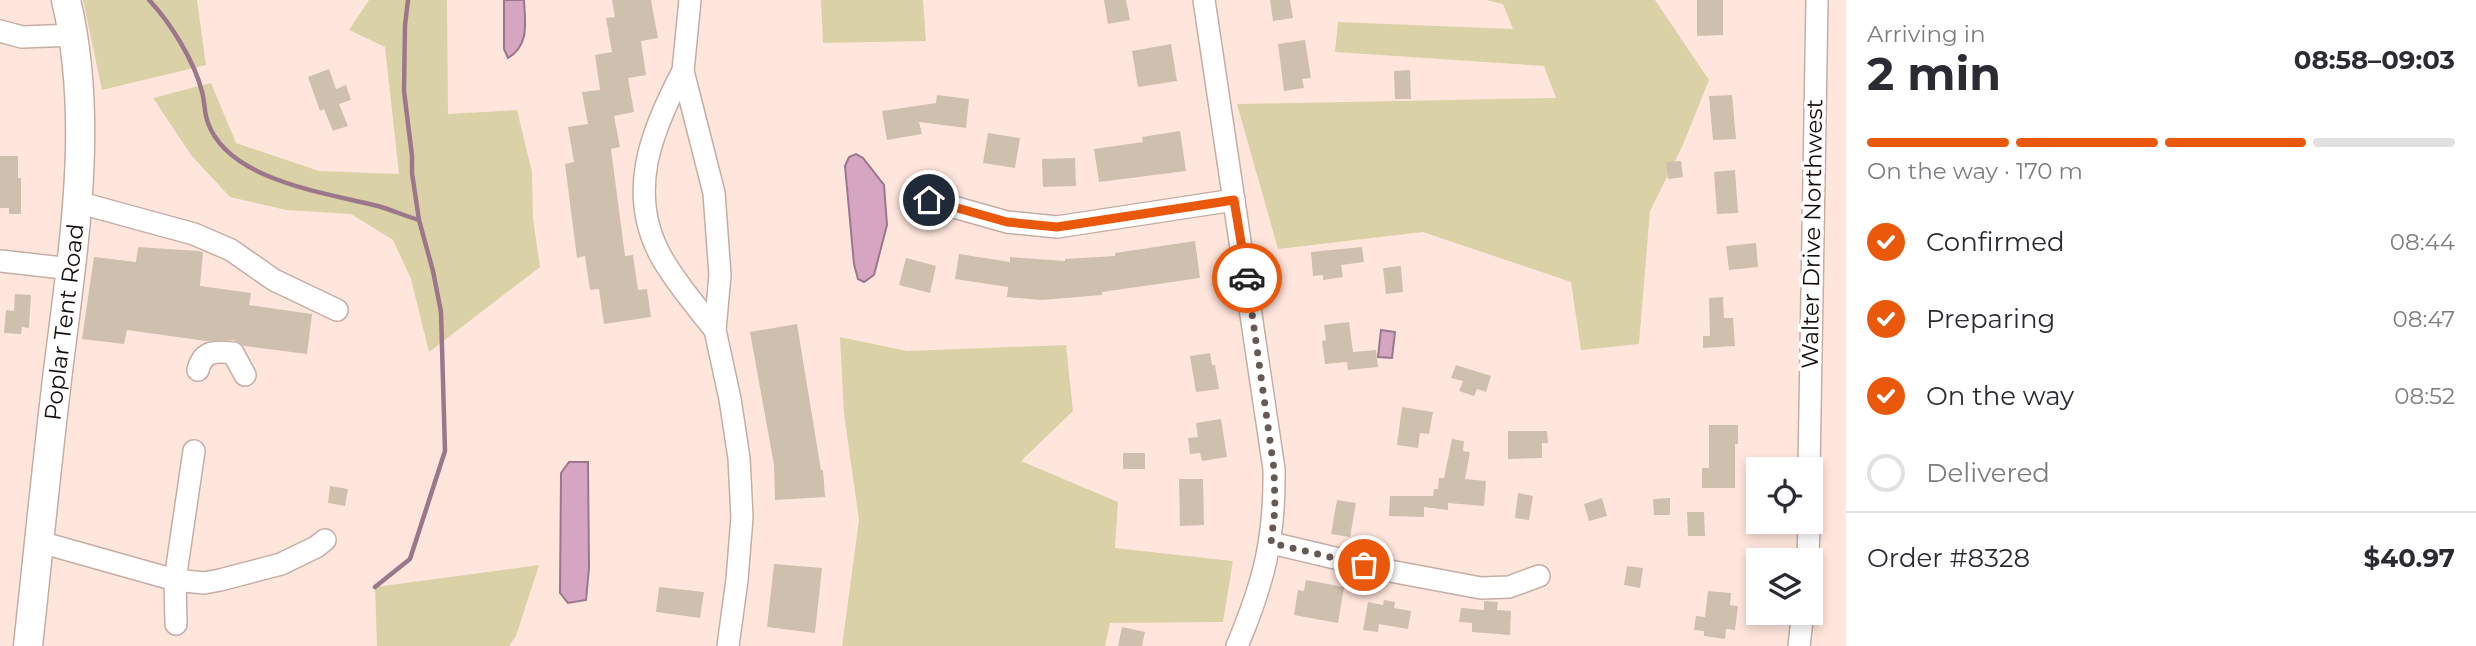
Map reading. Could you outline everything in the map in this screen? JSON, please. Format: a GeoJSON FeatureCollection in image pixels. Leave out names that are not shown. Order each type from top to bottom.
{"type":"FeatureCollection","features":[{"type":"Feature","properties":{"kind":"main road","name":"Poplar Tent Road"},"geometry":{"type":"LineString","coordinates":[[28,646],[72,269],[77,202],[80,104],[75,36],[66,0]]}},
{"type":"Feature","properties":{"kind":"street"},"geometry":{"type":"LineString","coordinates":[[690,0],[683,71],[714,193],[720,275],[715,330],[737,446],[741,517],[737,580],[728,646]]}},
{"type":"Feature","properties":{"kind":"street"},"geometry":{"type":"LineString","coordinates":[[1204,0],[1274,469],[1275,509],[1271,543],[1256,599],[1237,646]]}},
{"type":"Feature","properties":{"kind":"street","name":"Walter Drive Northwest"},"geometry":{"type":"LineString","coordinates":[[1809,457],[1817,0]]}},
{"type":"Feature","properties":{"kind":"street"},"geometry":{"type":"LineString","coordinates":[[0,31],[22,37],[75,36]]}},
{"type":"Feature","properties":{"kind":"street"},"geometry":{"type":"LineString","coordinates":[[683,71],[649,145],[644,181],[645,208],[662,258],[685,293],[715,330]]}},
{"type":"Feature","properties":{"kind":"street"},"geometry":{"type":"LineString","coordinates":[[929,200],[1007,222],[1057,227],[1234,200]]}},
{"type":"Feature","properties":{"kind":"street"},"geometry":{"type":"LineString","coordinates":[[77,202],[194,234],[231,250],[274,280],[337,310]]}},
{"type":"Feature","properties":{"kind":"street"},"geometry":{"type":"LineString","coordinates":[[0,261],[72,269]]}},
{"type":"Feature","properties":{"kind":"street"},"geometry":{"type":"LineString","coordinates":[[198,370],[206,354],[215,351],[233,353],[246,376]]}},
{"type":"Feature","properties":{"kind":"street"},"geometry":{"type":"LineString","coordinates":[[176,624],[175,580],[194,451]]}},
{"type":"Feature","properties":{"kind":"street"},"geometry":{"type":"LineString","coordinates":[[40,542],[175,580],[204,583],[281,564],[308,552],[325,540]]}},
{"type":"Feature","properties":{"kind":"street"},"geometry":{"type":"LineString","coordinates":[[1271,543],[1390,571],[1481,588],[1508,587],[1539,576]]}},
{"type":"Feature","properties":{"kind":"street"},"geometry":{"type":"LineString","coordinates":[[1798,646],[1801,625]]}},
{"type":"Feature","properties":{"kind":"shaded area"},"geometry":{"type":"Polygon","coordinates":[[[83,0],[197,0],[206,65],[102,90],[83,0]]]}},
{"type":"Feature","properties":{"kind":"shaded area"},"geometry":{"type":"Polygon","coordinates":[[[369,0],[447,0],[448,114],[517,110],[532,172],[533,219],[540,267],[429,352],[411,279],[393,240],[351,214],[286,210],[230,197],[191,155],[153,98],[211,83],[236,143],[319,171],[399,174],[385,47],[349,30],[369,0]]]}},
{"type":"Feature","properties":{"kind":"shaded area"},"geometry":{"type":"Polygon","coordinates":[[[504,0],[524,0],[523,40],[515,53],[508,58],[504,49],[504,0]]]}},
{"type":"Feature","properties":{"kind":"shaded area"},"geometry":{"type":"Polygon","coordinates":[[[821,0],[923,0],[926,41],[823,43],[821,0]]]}},
{"type":"Feature","properties":{"kind":"shaded area"},"geometry":{"type":"Polygon","coordinates":[[[1486,0],[1655,0],[1709,80],[1682,147],[1650,211],[1639,344],[1581,350],[1571,282],[1423,232],[1278,249],[1237,104],[1556,98],[1544,66],[1335,52],[1338,22],[1513,29],[1503,4],[1486,0]]]}},
{"type":"Feature","properties":{"kind":"shaded area"},"geometry":{"type":"Polygon","coordinates":[[[856,154],[863,158],[884,185],[887,225],[874,275],[864,282],[858,279],[854,264],[845,166],[849,157],[856,154]]]}},
{"type":"Feature","properties":{"kind":"shaded area"},"geometry":{"type":"Polygon","coordinates":[[[1381,330],[1395,332],[1392,358],[1378,357],[1381,330]]]}},
{"type":"Feature","properties":{"kind":"shaded area"},"geometry":{"type":"Polygon","coordinates":[[[840,337],[907,351],[1066,345],[1073,411],[1021,461],[1118,502],[1115,548],[1233,561],[1223,622],[1110,623],[1105,646],[842,646],[859,520],[844,414],[840,337]]]}},
{"type":"Feature","properties":{"kind":"shaded area"},"geometry":{"type":"Polygon","coordinates":[[[569,462],[588,462],[589,568],[586,600],[568,603],[560,593],[561,473],[569,462]]]}},
{"type":"Feature","properties":{"kind":"shaded area"},"geometry":{"type":"Polygon","coordinates":[[[539,565],[516,636],[509,646],[377,646],[375,587],[539,565]]]}},
{"type":"Feature","properties":{"kind":"building"},"geometry":{"type":"Polygon","coordinates":[[[612,0],[651,0],[658,38],[641,41],[646,75],[628,78],[634,112],[614,116],[620,147],[611,149],[625,256],[633,255],[638,290],[647,289],[651,317],[604,324],[599,289],[590,290],[585,256],[577,258],[565,164],[574,162],[568,127],[588,124],[582,92],[600,90],[595,55],[612,52],[606,18],[615,17],[612,0]]]}},
{"type":"Feature","properties":{"kind":"building"},"geometry":{"type":"Polygon","coordinates":[[[1104,0],[1126,0],[1130,20],[1108,24],[1104,0]]]}},
{"type":"Feature","properties":{"kind":"building"},"geometry":{"type":"Polygon","coordinates":[[[1270,0],[1290,0],[1293,18],[1273,21],[1270,0]]]}},
{"type":"Feature","properties":{"kind":"building"},"geometry":{"type":"Polygon","coordinates":[[[1697,0],[1723,0],[1723,35],[1697,36],[1697,0]]]}},
{"type":"Feature","properties":{"kind":"building"},"geometry":{"type":"Polygon","coordinates":[[[1305,40],[1311,78],[1302,79],[1304,88],[1284,91],[1278,44],[1305,40]]]}},
{"type":"Feature","properties":{"kind":"building"},"geometry":{"type":"Polygon","coordinates":[[[1171,44],[1177,81],[1138,87],[1132,51],[1171,44]]]}},
{"type":"Feature","properties":{"kind":"building"},"geometry":{"type":"Polygon","coordinates":[[[329,69],[336,89],[346,85],[351,100],[339,104],[348,126],[333,131],[324,109],[320,111],[308,77],[329,69]]]}},
{"type":"Feature","properties":{"kind":"building"},"geometry":{"type":"Polygon","coordinates":[[[1410,70],[1411,99],[1395,99],[1394,71],[1410,70]]]}},
{"type":"Feature","properties":{"kind":"building"},"geometry":{"type":"Polygon","coordinates":[[[937,95],[969,99],[966,128],[919,122],[922,134],[887,140],[882,111],[936,103],[937,95]]]}},
{"type":"Feature","properties":{"kind":"building"},"geometry":{"type":"Polygon","coordinates":[[[1732,95],[1736,139],[1713,140],[1709,96],[1732,95]]]}},
{"type":"Feature","properties":{"kind":"building"},"geometry":{"type":"Polygon","coordinates":[[[1180,131],[1186,171],[1099,182],[1094,149],[1143,142],[1142,137],[1180,131]]]}},
{"type":"Feature","properties":{"kind":"building"},"geometry":{"type":"Polygon","coordinates":[[[988,133],[1020,138],[1015,168],[983,163],[988,133]]]}},
{"type":"Feature","properties":{"kind":"building"},"geometry":{"type":"Polygon","coordinates":[[[0,156],[18,156],[21,214],[9,214],[9,208],[0,208],[0,156]]]}},
{"type":"Feature","properties":{"kind":"building"},"geometry":{"type":"Polygon","coordinates":[[[1075,158],[1076,186],[1043,187],[1042,159],[1075,158]]]}},
{"type":"Feature","properties":{"kind":"building"},"geometry":{"type":"Polygon","coordinates":[[[1681,161],[1683,177],[1668,179],[1666,162],[1681,161]]]}},
{"type":"Feature","properties":{"kind":"building"},"geometry":{"type":"Polygon","coordinates":[[[1735,170],[1738,213],[1717,214],[1714,172],[1735,170]]]}},
{"type":"Feature","properties":{"kind":"building"},"geometry":{"type":"Polygon","coordinates":[[[1195,241],[1200,278],[1102,292],[1102,295],[1042,300],[1007,297],[1008,287],[955,279],[959,254],[1010,262],[1010,257],[1065,261],[1115,256],[1115,253],[1195,241]]]}},
{"type":"Feature","properties":{"kind":"building"},"geometry":{"type":"Polygon","coordinates":[[[1756,243],[1758,267],[1729,270],[1726,246],[1756,243]]]}},
{"type":"Feature","properties":{"kind":"building"},"geometry":{"type":"Polygon","coordinates":[[[138,247],[203,252],[200,286],[251,293],[249,305],[312,314],[307,354],[244,346],[234,340],[206,341],[127,330],[124,344],[82,339],[94,257],[136,262],[138,247]]]}},
{"type":"Feature","properties":{"kind":"building"},"geometry":{"type":"Polygon","coordinates":[[[1362,247],[1364,262],[1341,265],[1343,277],[1323,280],[1323,275],[1313,276],[1311,252],[1362,247]]]}},
{"type":"Feature","properties":{"kind":"building"},"geometry":{"type":"Polygon","coordinates":[[[906,258],[936,266],[930,293],[899,285],[906,258]]]}},
{"type":"Feature","properties":{"kind":"building"},"geometry":{"type":"Polygon","coordinates":[[[1401,266],[1403,292],[1386,294],[1383,268],[1401,266]]]}},
{"type":"Feature","properties":{"kind":"building"},"geometry":{"type":"Polygon","coordinates":[[[15,294],[31,295],[29,328],[22,327],[21,334],[4,333],[6,310],[14,311],[15,294]]]}},
{"type":"Feature","properties":{"kind":"building"},"geometry":{"type":"Polygon","coordinates":[[[1723,297],[1724,318],[1733,318],[1735,346],[1703,348],[1703,336],[1710,336],[1709,298],[1723,297]]]}},
{"type":"Feature","properties":{"kind":"building"},"geometry":{"type":"Polygon","coordinates":[[[1349,322],[1353,352],[1376,350],[1378,367],[1348,370],[1347,362],[1325,364],[1322,341],[1326,340],[1324,325],[1349,322]]]}},
{"type":"Feature","properties":{"kind":"building"},"geometry":{"type":"Polygon","coordinates":[[[797,324],[823,470],[825,497],[775,500],[774,465],[750,332],[797,324]]]}},
{"type":"Feature","properties":{"kind":"building"},"geometry":{"type":"Polygon","coordinates":[[[1210,353],[1219,389],[1196,392],[1190,356],[1210,353]]]}},
{"type":"Feature","properties":{"kind":"building"},"geometry":{"type":"Polygon","coordinates":[[[1456,365],[1491,376],[1486,392],[1477,389],[1474,396],[1459,391],[1463,381],[1451,378],[1456,365]]]}},
{"type":"Feature","properties":{"kind":"building"},"geometry":{"type":"Polygon","coordinates":[[[1402,407],[1433,412],[1429,434],[1420,433],[1418,448],[1397,445],[1402,407]]]}},
{"type":"Feature","properties":{"kind":"building"},"geometry":{"type":"Polygon","coordinates":[[[1221,419],[1227,457],[1202,461],[1200,453],[1190,454],[1188,438],[1198,437],[1196,423],[1221,419]]]}},
{"type":"Feature","properties":{"kind":"building"},"geometry":{"type":"Polygon","coordinates":[[[1709,425],[1738,425],[1735,488],[1702,488],[1702,468],[1709,468],[1709,425]]]}},
{"type":"Feature","properties":{"kind":"building"},"geometry":{"type":"Polygon","coordinates":[[[1508,431],[1547,431],[1548,443],[1542,443],[1542,458],[1508,459],[1508,431]]]}},
{"type":"Feature","properties":{"kind":"building"},"geometry":{"type":"Polygon","coordinates":[[[1452,439],[1464,441],[1463,451],[1470,452],[1465,479],[1486,481],[1484,506],[1448,503],[1448,510],[1424,507],[1424,517],[1389,516],[1390,496],[1433,496],[1434,489],[1438,489],[1439,478],[1444,478],[1452,439]]]}},
{"type":"Feature","properties":{"kind":"building"},"geometry":{"type":"Polygon","coordinates":[[[1123,453],[1145,453],[1145,469],[1123,469],[1123,453]]]}},
{"type":"Feature","properties":{"kind":"building"},"geometry":{"type":"Polygon","coordinates":[[[1179,479],[1203,479],[1204,525],[1180,526],[1179,479]]]}},
{"type":"Feature","properties":{"kind":"building"},"geometry":{"type":"Polygon","coordinates":[[[330,486],[348,489],[345,506],[328,503],[330,486]]]}},
{"type":"Feature","properties":{"kind":"building"},"geometry":{"type":"Polygon","coordinates":[[[1518,493],[1533,496],[1529,520],[1515,518],[1518,493]]]}},
{"type":"Feature","properties":{"kind":"building"},"geometry":{"type":"Polygon","coordinates":[[[1602,498],[1607,516],[1589,521],[1584,504],[1602,498]]]}},
{"type":"Feature","properties":{"kind":"building"},"geometry":{"type":"Polygon","coordinates":[[[1670,498],[1670,515],[1654,515],[1653,499],[1670,498]]]}},
{"type":"Feature","properties":{"kind":"building"},"geometry":{"type":"Polygon","coordinates":[[[1337,500],[1356,503],[1350,537],[1331,534],[1337,500]]]}},
{"type":"Feature","properties":{"kind":"building"},"geometry":{"type":"Polygon","coordinates":[[[1687,512],[1704,512],[1705,536],[1688,536],[1687,512]]]}},
{"type":"Feature","properties":{"kind":"building"},"geometry":{"type":"Polygon","coordinates":[[[774,564],[822,568],[815,633],[767,627],[774,564]]]}},
{"type":"Feature","properties":{"kind":"building"},"geometry":{"type":"Polygon","coordinates":[[[1627,566],[1643,568],[1640,588],[1624,585],[1627,566]]]}},
{"type":"Feature","properties":{"kind":"building"},"geometry":{"type":"Polygon","coordinates":[[[1306,580],[1344,587],[1338,623],[1294,615],[1298,590],[1304,591],[1306,580]]]}},
{"type":"Feature","properties":{"kind":"building"},"geometry":{"type":"Polygon","coordinates":[[[659,587],[704,592],[700,618],[656,612],[659,587]]]}},
{"type":"Feature","properties":{"kind":"building"},"geometry":{"type":"Polygon","coordinates":[[[1708,591],[1731,593],[1730,605],[1738,606],[1735,630],[1726,629],[1725,639],[1704,636],[1704,631],[1694,630],[1696,616],[1705,617],[1708,591]]]}},
{"type":"Feature","properties":{"kind":"building"},"geometry":{"type":"Polygon","coordinates":[[[1384,600],[1395,602],[1394,608],[1411,611],[1408,629],[1379,624],[1378,632],[1363,630],[1368,602],[1383,605],[1384,600]]]}},
{"type":"Feature","properties":{"kind":"building"},"geometry":{"type":"Polygon","coordinates":[[[1484,601],[1498,602],[1497,610],[1511,611],[1510,635],[1472,632],[1472,623],[1459,622],[1461,608],[1484,610],[1484,601]]]}},
{"type":"Feature","properties":{"kind":"building"},"geometry":{"type":"Polygon","coordinates":[[[1122,627],[1145,632],[1142,646],[1118,646],[1122,627]]]}},
{"type":"Feature","properties":{"kind":"waterway"},"geometry":{"type":"LineString","coordinates":[[149,0],[165,19],[188,56],[199,80],[208,123],[219,143],[236,159],[282,181],[378,206],[419,220]]}},
{"type":"Feature","properties":{"kind":"waterway"},"geometry":{"type":"LineString","coordinates":[[375,587],[410,559],[445,451],[441,312],[419,220],[404,91],[408,0]]}},
{"type":"Feature","properties":{"kind":"way so far"},"geometry":{"type":"LineString","coordinates":[[1247,278],[1274,469],[1275,509],[1271,543],[1364,565]]}},
{"type":"Feature","properties":{"kind":"route"},"geometry":{"type":"LineString","coordinates":[[929,200],[1007,222],[1057,227],[1234,200],[1247,278]]}}]}
